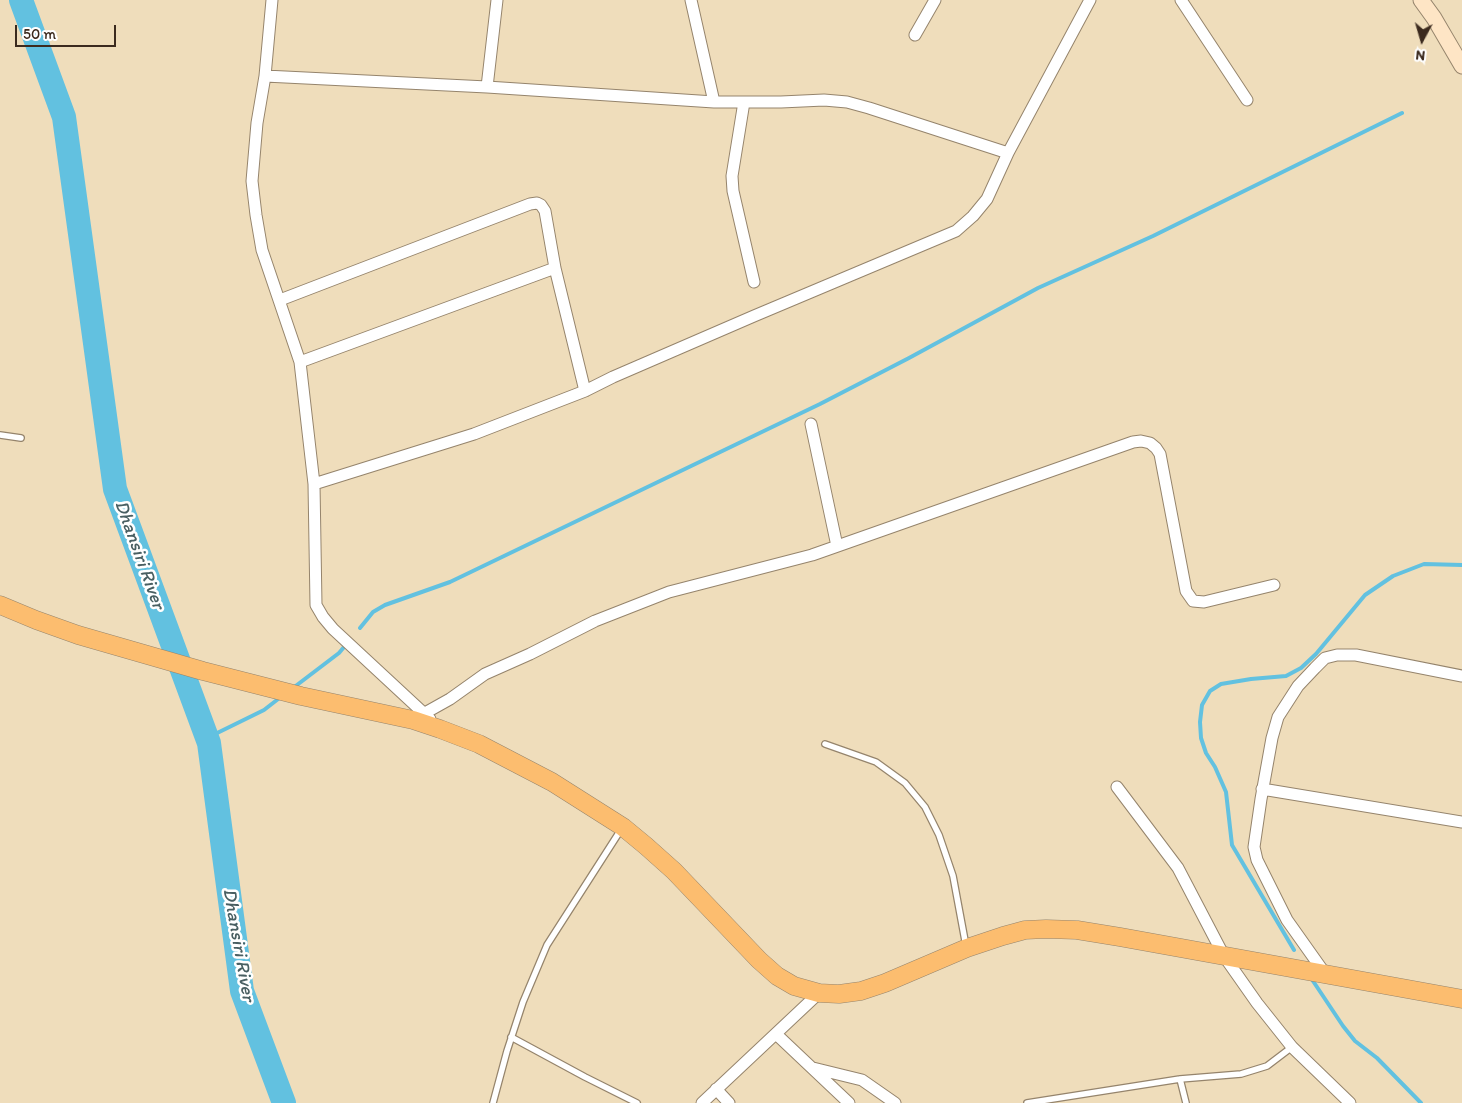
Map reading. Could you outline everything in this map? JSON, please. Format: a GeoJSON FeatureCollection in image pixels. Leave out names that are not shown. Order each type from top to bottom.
{"type":"FeatureCollection","features":[{"type":"Feature","properties":{"kind":"main road"},"geometry":{"type":"LineString","coordinates":[[1421,0],[1434,18],[1462,66]]}},
{"type":"Feature","properties":{"kind":"main road"},"geometry":{"type":"LineString","coordinates":[[0,604],[36,620],[78,635],[212,673],[302,696],[386,714],[440,729],[479,744],[552,782],[623,826],[674,871],[759,960],[777,976],[794,986],[819,993],[839,994],[861,991],[885,983],[966,948],[1025,930],[1046,929],[1077,930],[1120,937],[1462,1000]]}},
{"type":"Feature","properties":{"kind":"street"},"geometry":{"type":"LineString","coordinates":[[272,0],[252,181],[262,250],[300,362],[314,484],[316,605],[333,629],[440,729]]}},
{"type":"Feature","properties":{"kind":"street"},"geometry":{"type":"LineString","coordinates":[[486,87],[497,0]]}},
{"type":"Feature","properties":{"kind":"street"},"geometry":{"type":"LineString","coordinates":[[691,0],[714,102]]}},
{"type":"Feature","properties":{"kind":"street"},"geometry":{"type":"LineString","coordinates":[[915,35],[935,0]]}},
{"type":"Feature","properties":{"kind":"street"},"geometry":{"type":"LineString","coordinates":[[314,484],[474,434],[585,392],[754,316],[956,231],[973,216],[987,199],[1008,153],[1090,0]]}},
{"type":"Feature","properties":{"kind":"street"},"geometry":{"type":"LineString","coordinates":[[1181,0],[1247,100]]}},
{"type":"Feature","properties":{"kind":"street"},"geometry":{"type":"LineString","coordinates":[[265,76],[486,87],[714,102],[824,100],[847,102],[1008,153]]}},
{"type":"Feature","properties":{"kind":"street"},"geometry":{"type":"LineString","coordinates":[[744,102],[732,176],[733,191],[754,282]]}},
{"type":"Feature","properties":{"kind":"street"},"geometry":{"type":"LineString","coordinates":[[280,300],[530,204],[537,203],[542,205],[545,211],[555,268],[585,392]]}},
{"type":"Feature","properties":{"kind":"street"},"geometry":{"type":"LineString","coordinates":[[300,362],[555,268]]}},
{"type":"Feature","properties":{"kind":"street"},"geometry":{"type":"LineString","coordinates":[[811,424],[837,546]]}},
{"type":"Feature","properties":{"kind":"street"},"geometry":{"type":"LineString","coordinates":[[425,713],[450,699],[485,674],[530,654],[595,621],[669,592],[812,555],[1133,442],[1150,443],[1160,454],[1186,591],[1193,601],[1204,602],[1274,585]]}},
{"type":"Feature","properties":{"kind":"street"},"geometry":{"type":"LineString","coordinates":[[1326,975],[1287,920],[1257,860],[1254,847],[1262,789],[1278,716],[1298,686],[1325,658],[1337,655],[1356,655],[1462,676]]}},
{"type":"Feature","properties":{"kind":"street"},"geometry":{"type":"LineString","coordinates":[[1116,787],[1178,868],[1224,956],[1257,1003],[1292,1047],[1350,1103]]}},
{"type":"Feature","properties":{"kind":"street"},"geometry":{"type":"LineString","coordinates":[[1262,789],[1462,822]]}},
{"type":"Feature","properties":{"kind":"street"},"geometry":{"type":"LineString","coordinates":[[702,1103],[819,993]]}},
{"type":"Feature","properties":{"kind":"street"},"geometry":{"type":"LineString","coordinates":[[776,1034],[848,1103]]}},
{"type":"Feature","properties":{"kind":"street"},"geometry":{"type":"LineString","coordinates":[[811,1068],[862,1080],[895,1103]]}},
{"type":"Feature","properties":{"kind":"street"},"geometry":{"type":"LineString","coordinates":[[716,1090],[729,1103]]}},
{"type":"Feature","properties":{"kind":"lane"},"geometry":{"type":"LineString","coordinates":[[0,435],[21,438]]}},
{"type":"Feature","properties":{"kind":"lane"},"geometry":{"type":"LineString","coordinates":[[825,744],[876,762],[905,784],[925,807],[939,835],[953,876],[966,948]]}},
{"type":"Feature","properties":{"kind":"lane"},"geometry":{"type":"LineString","coordinates":[[493,1103],[511,1037],[523,1002],[548,945],[623,826]]}},
{"type":"Feature","properties":{"kind":"lane"},"geometry":{"type":"LineString","coordinates":[[511,1037],[638,1103]]}},
{"type":"Feature","properties":{"kind":"lane"},"geometry":{"type":"LineString","coordinates":[[1028,1103],[1180,1079],[1241,1074],[1268,1066],[1292,1047]]}},
{"type":"Feature","properties":{"kind":"lane"},"geometry":{"type":"LineString","coordinates":[[1180,1079],[1186,1103]]}},
{"type":"Feature","properties":{"kind":"waterway","name":"Dhansiri River"},"geometry":{"type":"LineString","coordinates":[[21,0],[64,117],[115,489],[209,743],[242,991],[284,1103]]}},
{"type":"Feature","properties":{"kind":"waterway"},"geometry":{"type":"LineString","coordinates":[[360,628],[373,612],[385,605],[450,582],[820,404],[1038,288],[1153,236],[1402,113]]}},
{"type":"Feature","properties":{"kind":"waterway"},"geometry":{"type":"LineString","coordinates":[[1294,950],[1232,845],[1226,792],[1215,767],[1206,753],[1201,738],[1202,705],[1210,691],[1221,684],[1286,676],[1301,668],[1316,654],[1365,595],[1393,576],[1424,564],[1462,565]]}},
{"type":"Feature","properties":{"kind":"waterway"},"geometry":{"type":"LineString","coordinates":[[293,688],[339,653],[344,647]]}},
{"type":"Feature","properties":{"kind":"waterway"},"geometry":{"type":"LineString","coordinates":[[207,738],[264,710],[282,696]]}},
{"type":"Feature","properties":{"kind":"waterway"},"geometry":{"type":"LineString","coordinates":[[1311,978],[1355,1041],[1377,1058],[1421,1103]]}}]}
